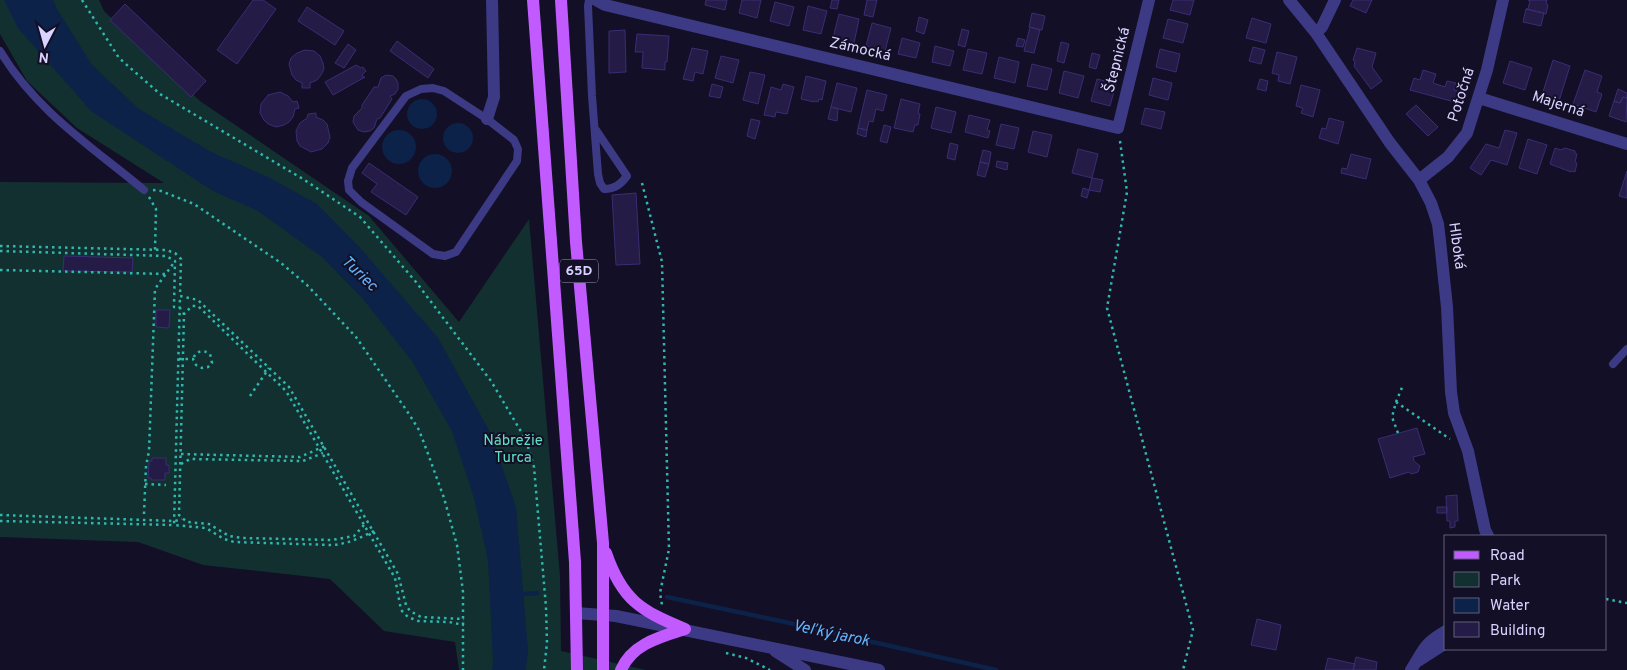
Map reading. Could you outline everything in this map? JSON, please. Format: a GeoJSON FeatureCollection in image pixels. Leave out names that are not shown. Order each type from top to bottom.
{"type":"FeatureCollection","features":[{"type":"Feature","properties":{"kind":"main road","name":"65D"},"geometry":{"type":"LineString","coordinates":[[533,0],[573,542],[577,670]]}},
{"type":"Feature","properties":{"kind":"main road","name":"65D"},"geometry":{"type":"LineString","coordinates":[[561,0],[576,242],[603,542],[603,670]]}},
{"type":"Feature","properties":{"kind":"main road"},"geometry":{"type":"LineString","coordinates":[[603,542],[610,565],[624,592],[641,609],[656,618],[685,629]]}},
{"type":"Feature","properties":{"kind":"main road"},"geometry":{"type":"LineString","coordinates":[[620,670],[623,664],[645,643],[685,629]]}},
{"type":"Feature","properties":{"kind":"street"},"geometry":{"type":"LineString","coordinates":[[487,119],[494,97],[492,0]]}},
{"type":"Feature","properties":{"kind":"street","name":"Zámocká"},"geometry":{"type":"LineString","coordinates":[[596,0],[605,5],[1118,128]]}},
{"type":"Feature","properties":{"kind":"street","name":"Štepnická"},"geometry":{"type":"LineString","coordinates":[[1118,128],[1150,0]]}},
{"type":"Feature","properties":{"kind":"street","name":"Hlboká"},"geometry":{"type":"LineString","coordinates":[[1288,0],[1316,33],[1390,143],[1418,180],[1438,224],[1447,307],[1451,392],[1454,412],[1468,451],[1488,535]]}},
{"type":"Feature","properties":{"kind":"street"},"geometry":{"type":"LineString","coordinates":[[1316,33],[1322,27],[1336,0]]}},
{"type":"Feature","properties":{"kind":"street","name":"Potočná"},"geometry":{"type":"LineString","coordinates":[[1418,180],[1448,157],[1467,133],[1479,98],[1503,0]]}},
{"type":"Feature","properties":{"kind":"street","name":"Majerná"},"geometry":{"type":"LineString","coordinates":[[1479,98],[1627,144]]}},
{"type":"Feature","properties":{"kind":"street"},"geometry":{"type":"LineString","coordinates":[[576,613],[616,616],[879,670]]}},
{"type":"Feature","properties":{"kind":"street"},"geometry":{"type":"LineString","coordinates":[[1413,666],[1422,650],[1431,640],[1444,632]]}},
{"type":"Feature","properties":{"kind":"street"},"geometry":{"type":"LineString","coordinates":[[1413,666],[1444,644]]}},
{"type":"Feature","properties":{"kind":"street"},"geometry":{"type":"LineString","coordinates":[[767,646],[805,670]]}},
{"type":"Feature","properties":{"kind":"lane"},"geometry":{"type":"LineString","coordinates":[[589,0],[591,66],[600,183],[604,189],[610,189],[620,185],[627,176],[596,130]]}},
{"type":"Feature","properties":{"kind":"lane"},"geometry":{"type":"LineString","coordinates":[[0,51],[23,84],[66,128],[112,162],[144,190]]}},
{"type":"Feature","properties":{"kind":"lane"},"geometry":{"type":"LineString","coordinates":[[433,88],[444,91],[487,119],[514,140],[518,150],[517,161],[456,252],[445,256],[433,254],[361,202],[349,190],[348,181],[352,168],[406,96],[421,89],[433,88]]}},
{"type":"Feature","properties":{"kind":"lane"},"geometry":{"type":"LineString","coordinates":[[1613,364],[1627,349]]}},
{"type":"Feature","properties":{"kind":"path"},"geometry":{"type":"LineString","coordinates":[[82,0],[119,58],[160,94],[303,179],[360,217],[416,282],[491,381],[526,440],[534,467],[546,607],[547,644],[544,670]]}},
{"type":"Feature","properties":{"kind":"path"},"geometry":{"type":"LineString","coordinates":[[1118,128],[1127,192],[1107,308],[1193,630],[1183,670]]}},
{"type":"Feature","properties":{"kind":"path"},"geometry":{"type":"LineString","coordinates":[[642,183],[662,262],[669,549],[660,593],[662,607]]}},
{"type":"Feature","properties":{"kind":"path"},"geometry":{"type":"LineString","coordinates":[[144,190],[156,209],[155,250]]}},
{"type":"Feature","properties":{"kind":"path"},"geometry":{"type":"LineString","coordinates":[[144,190],[161,191],[194,204],[282,263],[356,337],[409,414],[422,437],[444,498],[457,545],[461,569],[464,618],[463,670]]}},
{"type":"Feature","properties":{"kind":"path"},"geometry":{"type":"LineString","coordinates":[[0,246],[166,250],[181,259],[174,525]]}},
{"type":"Feature","properties":{"kind":"path"},"geometry":{"type":"LineString","coordinates":[[0,252],[166,256],[175,261]]}},
{"type":"Feature","properties":{"kind":"path"},"geometry":{"type":"LineString","coordinates":[[144,514],[146,466],[150,451],[154,289],[175,261]]}},
{"type":"Feature","properties":{"kind":"path"},"geometry":{"type":"LineString","coordinates":[[175,261],[174,307],[180,308],[184,314],[179,515],[187,522],[209,524],[229,536],[242,538],[332,540],[354,536],[364,525]]}},
{"type":"Feature","properties":{"kind":"path"},"geometry":{"type":"LineString","coordinates":[[0,270],[166,274]]}},
{"type":"Feature","properties":{"kind":"path"},"geometry":{"type":"LineString","coordinates":[[180,296],[198,300],[289,387],[398,574],[406,605],[410,612],[421,617],[464,618]]}},
{"type":"Feature","properties":{"kind":"path"},"geometry":{"type":"LineString","coordinates":[[184,314],[192,306],[198,306],[286,391],[395,578],[401,610],[408,618],[418,621],[449,622],[464,626]]}},
{"type":"Feature","properties":{"kind":"path"},"geometry":{"type":"LineString","coordinates":[[199,351],[204,351],[210,354],[212,362],[208,367],[202,368],[196,365],[193,359],[199,351]]}},
{"type":"Feature","properties":{"kind":"path"},"geometry":{"type":"LineString","coordinates":[[179,359],[193,359]]}},
{"type":"Feature","properties":{"kind":"path"},"geometry":{"type":"LineString","coordinates":[[250,396],[269,368]]}},
{"type":"Feature","properties":{"kind":"path"},"geometry":{"type":"LineString","coordinates":[[1398,433],[1392,417],[1402,385]]}},
{"type":"Feature","properties":{"kind":"path"},"geometry":{"type":"LineString","coordinates":[[1396,402],[1468,451]]}},
{"type":"Feature","properties":{"kind":"path"},"geometry":{"type":"LineString","coordinates":[[177,454],[300,457],[325,446]]}},
{"type":"Feature","properties":{"kind":"path"},"geometry":{"type":"LineString","coordinates":[[181,464],[190,460],[303,461],[323,453]]}},
{"type":"Feature","properties":{"kind":"path"},"geometry":{"type":"LineString","coordinates":[[145,484],[166,484]]}},
{"type":"Feature","properties":{"kind":"path"},"geometry":{"type":"LineString","coordinates":[[0,515],[182,519]]}},
{"type":"Feature","properties":{"kind":"path"},"geometry":{"type":"LineString","coordinates":[[0,521],[174,525],[206,528],[224,539],[248,544],[342,544],[374,531]]}},
{"type":"Feature","properties":{"kind":"path"},"geometry":{"type":"LineString","coordinates":[[1607,600],[1627,603]]}},
{"type":"Feature","properties":{"kind":"path"},"geometry":{"type":"LineString","coordinates":[[718,652],[746,658],[770,670]]}},
{"type":"Feature","properties":{"kind":"green space","name":"Nábrežie Turca"},"geometry":{"type":"Polygon","coordinates":[[[0,0],[99,0],[104,11],[200,101],[369,216],[459,322],[529,219],[560,576],[561,651],[646,670],[459,670],[455,642],[384,631],[330,579],[203,565],[138,542],[0,537],[0,182],[164,183],[77,128],[27,81],[0,34],[0,0]]]}},
{"type":"Feature","properties":{"kind":"water","name":"Turiec"},"geometry":{"type":"Polygon","coordinates":[[[4,0],[53,0],[92,65],[139,109],[211,152],[270,178],[317,204],[362,250],[438,338],[491,434],[516,507],[528,650],[526,670],[492,670],[488,560],[474,498],[452,431],[412,361],[363,299],[322,257],[258,211],[213,191],[91,111],[18,28],[4,0]]]}},
{"type":"Feature","properties":{"kind":"water"},"geometry":{"type":"Polygon","coordinates":[[[422,99],[428,100],[436,108],[436,120],[428,128],[422,129],[416,128],[408,120],[407,114],[408,108],[416,100],[422,99]]]}},
{"type":"Feature","properties":{"kind":"water"},"geometry":{"type":"Polygon","coordinates":[[[458,123],[469,127],[473,138],[469,149],[458,153],[447,149],[443,138],[447,127],[458,123]]]}},
{"type":"Feature","properties":{"kind":"water"},"geometry":{"type":"Polygon","coordinates":[[[399,130],[411,135],[416,147],[411,159],[399,164],[387,159],[382,147],[387,135],[399,130]]]}},
{"type":"Feature","properties":{"kind":"water"},"geometry":{"type":"Polygon","coordinates":[[[435,154],[447,159],[452,171],[447,183],[435,188],[423,183],[418,171],[423,159],[435,154]]]}},
{"type":"Feature","properties":{"kind":"building"},"geometry":{"type":"Polygon","coordinates":[[[253,0],[263,0],[276,9],[237,64],[217,50],[253,0]]]}},
{"type":"Feature","properties":{"kind":"building"},"geometry":{"type":"Polygon","coordinates":[[[706,0],[727,0],[725,10],[705,5],[706,0]]]}},
{"type":"Feature","properties":{"kind":"building"},"geometry":{"type":"Polygon","coordinates":[[[742,0],[761,0],[757,18],[739,13],[742,0]]]}},
{"type":"Feature","properties":{"kind":"building"},"geometry":{"type":"Polygon","coordinates":[[[832,0],[839,0],[837,9],[830,8],[832,0]]]}},
{"type":"Feature","properties":{"kind":"building"},"geometry":{"type":"Polygon","coordinates":[[[867,0],[877,0],[873,17],[864,15],[867,0]]]}},
{"type":"Feature","properties":{"kind":"building"},"geometry":{"type":"Polygon","coordinates":[[[1173,0],[1194,0],[1190,15],[1170,10],[1173,0]]]}},
{"type":"Feature","properties":{"kind":"building"},"geometry":{"type":"Polygon","coordinates":[[[1353,0],[1372,0],[1366,13],[1350,6],[1353,0]]]}},
{"type":"Feature","properties":{"kind":"building"},"geometry":{"type":"Polygon","coordinates":[[[1528,0],[1547,0],[1546,14],[1526,9],[1528,9],[1530,1],[1528,0]]]}},
{"type":"Feature","properties":{"kind":"building"},"geometry":{"type":"Polygon","coordinates":[[[775,2],[794,7],[789,26],[770,21],[775,2]]]}},
{"type":"Feature","properties":{"kind":"building"},"geometry":{"type":"Polygon","coordinates":[[[125,4],[206,81],[191,97],[110,20],[125,4]]]}},
{"type":"Feature","properties":{"kind":"building"},"geometry":{"type":"Polygon","coordinates":[[[808,6],[827,11],[821,34],[803,30],[808,6]]]}},
{"type":"Feature","properties":{"kind":"building"},"geometry":{"type":"Polygon","coordinates":[[[307,7],[344,31],[335,45],[298,21],[307,7]]]}},
{"type":"Feature","properties":{"kind":"building"},"geometry":{"type":"Polygon","coordinates":[[[1526,9],[1544,13],[1541,26],[1523,22],[1526,9]]]}},
{"type":"Feature","properties":{"kind":"building"},"geometry":{"type":"Polygon","coordinates":[[[1032,13],[1045,16],[1042,30],[1029,27],[1032,13]]]}},
{"type":"Feature","properties":{"kind":"building"},"geometry":{"type":"Polygon","coordinates":[[[839,14],[859,19],[854,43],[833,38],[839,14]]]}},
{"type":"Feature","properties":{"kind":"building"},"geometry":{"type":"Polygon","coordinates":[[[919,17],[928,20],[924,34],[916,31],[919,17]]]}},
{"type":"Feature","properties":{"kind":"building"},"geometry":{"type":"Polygon","coordinates":[[[1252,18],[1271,24],[1266,43],[1246,38],[1252,18]]]}},
{"type":"Feature","properties":{"kind":"building"},"geometry":{"type":"Polygon","coordinates":[[[1168,19],[1188,24],[1183,43],[1163,38],[1168,19]]]}},
{"type":"Feature","properties":{"kind":"building"},"geometry":{"type":"Polygon","coordinates":[[[872,23],[891,28],[885,51],[866,46],[872,23]]]}},
{"type":"Feature","properties":{"kind":"building"},"geometry":{"type":"Polygon","coordinates":[[[1030,27],[1040,30],[1034,53],[1024,51],[1030,27]]]}},
{"type":"Feature","properties":{"kind":"building"},"geometry":{"type":"Polygon","coordinates":[[[962,29],[969,31],[965,47],[958,45],[962,29]]]}},
{"type":"Feature","properties":{"kind":"building"},"geometry":{"type":"Polygon","coordinates":[[[625,30],[626,72],[609,73],[609,31],[625,30]]]}},
{"type":"Feature","properties":{"kind":"building"},"geometry":{"type":"Polygon","coordinates":[[[637,34],[669,36],[665,70],[642,68],[643,52],[635,52],[637,34]]]}},
{"type":"Feature","properties":{"kind":"building"},"geometry":{"type":"Polygon","coordinates":[[[902,38],[920,43],[916,58],[898,54],[902,38]]]}},
{"type":"Feature","properties":{"kind":"building"},"geometry":{"type":"Polygon","coordinates":[[[1018,38],[1025,40],[1023,47],[1016,46],[1018,38]]]}},
{"type":"Feature","properties":{"kind":"building"},"geometry":{"type":"Polygon","coordinates":[[[397,41],[434,69],[428,78],[390,51],[397,41]]]}},
{"type":"Feature","properties":{"kind":"building"},"geometry":{"type":"Polygon","coordinates":[[[1061,42],[1069,44],[1064,63],[1057,61],[1061,42]]]}},
{"type":"Feature","properties":{"kind":"building"},"geometry":{"type":"Polygon","coordinates":[[[348,44],[356,50],[344,68],[335,63],[348,44]]]}},
{"type":"Feature","properties":{"kind":"building"},"geometry":{"type":"Polygon","coordinates":[[[935,46],[954,51],[950,66],[932,62],[935,46]]]}},
{"type":"Feature","properties":{"kind":"building"},"geometry":{"type":"Polygon","coordinates":[[[1253,47],[1265,50],[1261,64],[1249,61],[1253,47]]]}},
{"type":"Feature","properties":{"kind":"building"},"geometry":{"type":"Polygon","coordinates":[[[692,48],[708,51],[703,74],[695,72],[693,81],[683,79],[692,48]]]}},
{"type":"Feature","properties":{"kind":"building"},"geometry":{"type":"Polygon","coordinates":[[[1357,48],[1376,53],[1372,67],[1382,81],[1371,89],[1354,66],[1355,61],[1353,60],[1357,48]]]}},
{"type":"Feature","properties":{"kind":"building"},"geometry":{"type":"Polygon","coordinates":[[[968,49],[987,53],[982,74],[963,70],[968,49]]]}},
{"type":"Feature","properties":{"kind":"building"},"geometry":{"type":"Polygon","coordinates":[[[1160,49],[1180,54],[1176,72],[1156,67],[1160,49]]]}},
{"type":"Feature","properties":{"kind":"building"},"geometry":{"type":"Polygon","coordinates":[[[305,50],[314,51],[320,56],[324,69],[317,80],[310,83],[310,88],[302,88],[302,83],[292,75],[289,64],[291,58],[305,50]]]}},
{"type":"Feature","properties":{"kind":"building"},"geometry":{"type":"Polygon","coordinates":[[[1277,52],[1297,57],[1290,84],[1278,81],[1279,75],[1272,73],[1277,52]]]}},
{"type":"Feature","properties":{"kind":"building"},"geometry":{"type":"Polygon","coordinates":[[[1092,53],[1100,55],[1096,69],[1089,67],[1092,53]]]}},
{"type":"Feature","properties":{"kind":"building"},"geometry":{"type":"Polygon","coordinates":[[[721,56],[739,60],[733,83],[715,78],[721,56]]]}},
{"type":"Feature","properties":{"kind":"building"},"geometry":{"type":"Polygon","coordinates":[[[999,57],[1019,62],[1015,83],[994,78],[999,57]]]}},
{"type":"Feature","properties":{"kind":"building"},"geometry":{"type":"Polygon","coordinates":[[[1553,60],[1570,66],[1559,101],[1542,95],[1553,60]]]}},
{"type":"Feature","properties":{"kind":"building"},"geometry":{"type":"Polygon","coordinates":[[[1510,61],[1532,68],[1525,90],[1503,83],[1510,61]]]}},
{"type":"Feature","properties":{"kind":"building"},"geometry":{"type":"Polygon","coordinates":[[[1032,64],[1052,69],[1047,90],[1027,86],[1032,64]]]}},
{"type":"Feature","properties":{"kind":"building"},"geometry":{"type":"Polygon","coordinates":[[[356,65],[361,68],[363,67],[366,71],[362,75],[365,77],[333,95],[325,82],[356,65]]]}},
{"type":"Feature","properties":{"kind":"building"},"geometry":{"type":"Polygon","coordinates":[[[1423,70],[1436,74],[1433,83],[1445,87],[1447,81],[1456,83],[1454,90],[1465,93],[1462,104],[1410,90],[1414,78],[1420,80],[1423,70]]]}},
{"type":"Feature","properties":{"kind":"building"},"geometry":{"type":"Polygon","coordinates":[[[1585,70],[1602,76],[1597,92],[1602,94],[1596,112],[1573,104],[1585,70]]]}},
{"type":"Feature","properties":{"kind":"building"},"geometry":{"type":"Polygon","coordinates":[[[1064,71],[1084,76],[1078,98],[1059,93],[1064,71]]]}},
{"type":"Feature","properties":{"kind":"building"},"geometry":{"type":"Polygon","coordinates":[[[750,72],[765,75],[758,104],[743,100],[750,72]]]}},
{"type":"Feature","properties":{"kind":"building"},"geometry":{"type":"Polygon","coordinates":[[[386,75],[393,76],[396,79],[398,89],[395,94],[390,96],[392,99],[380,118],[377,119],[374,128],[364,132],[358,130],[353,122],[354,116],[362,108],[374,87],[378,87],[381,78],[386,75]]]}},
{"type":"Feature","properties":{"kind":"building"},"geometry":{"type":"Polygon","coordinates":[[[806,76],[826,81],[822,100],[819,99],[818,102],[814,102],[801,99],[806,76]]]}},
{"type":"Feature","properties":{"kind":"building"},"geometry":{"type":"Polygon","coordinates":[[[1153,78],[1172,83],[1168,100],[1149,95],[1153,78]]]}},
{"type":"Feature","properties":{"kind":"building"},"geometry":{"type":"Polygon","coordinates":[[[1097,79],[1116,84],[1110,106],[1091,101],[1097,79]]]}},
{"type":"Feature","properties":{"kind":"building"},"geometry":{"type":"Polygon","coordinates":[[[1260,79],[1268,81],[1266,91],[1257,89],[1260,79]]]}},
{"type":"Feature","properties":{"kind":"building"},"geometry":{"type":"Polygon","coordinates":[[[837,83],[857,88],[851,112],[831,107],[837,83]]]}},
{"type":"Feature","properties":{"kind":"building"},"geometry":{"type":"Polygon","coordinates":[[[712,84],[723,87],[720,98],[709,96],[712,84]]]}},
{"type":"Feature","properties":{"kind":"building"},"geometry":{"type":"Polygon","coordinates":[[[783,84],[794,87],[787,114],[776,112],[775,117],[764,115],[771,87],[781,90],[783,84]]]}},
{"type":"Feature","properties":{"kind":"building"},"geometry":{"type":"Polygon","coordinates":[[[1301,85],[1320,90],[1313,117],[1301,113],[1303,108],[1296,106],[1301,85]]]}},
{"type":"Feature","properties":{"kind":"building"},"geometry":{"type":"Polygon","coordinates":[[[1618,89],[1627,93],[1627,98],[1623,97],[1620,103],[1614,101],[1618,89]]]}},
{"type":"Feature","properties":{"kind":"building"},"geometry":{"type":"Polygon","coordinates":[[[867,90],[887,95],[883,111],[876,109],[873,122],[869,121],[867,130],[858,128],[867,90]]]}},
{"type":"Feature","properties":{"kind":"building"},"geometry":{"type":"Polygon","coordinates":[[[280,92],[288,96],[293,102],[297,101],[299,108],[295,109],[293,117],[289,122],[276,127],[264,120],[260,113],[261,104],[268,95],[280,92]]]}},
{"type":"Feature","properties":{"kind":"building"},"geometry":{"type":"Polygon","coordinates":[[[1623,97],[1627,98],[1626,122],[1609,116],[1614,101],[1620,103],[1623,97]]]}},
{"type":"Feature","properties":{"kind":"building"},"geometry":{"type":"Polygon","coordinates":[[[901,99],[920,104],[918,125],[915,125],[913,132],[894,128],[901,99]]]}},
{"type":"Feature","properties":{"kind":"building"},"geometry":{"type":"Polygon","coordinates":[[[1416,105],[1438,127],[1428,136],[1406,114],[1416,105]]]}},
{"type":"Feature","properties":{"kind":"building"},"geometry":{"type":"Polygon","coordinates":[[[831,107],[838,109],[837,121],[828,119],[831,107]]]}},
{"type":"Feature","properties":{"kind":"building"},"geometry":{"type":"Polygon","coordinates":[[[936,107],[956,112],[951,133],[931,128],[936,107]]]}},
{"type":"Feature","properties":{"kind":"building"},"geometry":{"type":"Polygon","coordinates":[[[1145,108],[1165,112],[1161,129],[1141,124],[1145,108]]]}},
{"type":"Feature","properties":{"kind":"building"},"geometry":{"type":"Polygon","coordinates":[[[316,113],[316,117],[327,124],[330,137],[328,143],[322,149],[311,152],[300,146],[297,141],[296,131],[308,114],[316,113]]]}},
{"type":"Feature","properties":{"kind":"building"},"geometry":{"type":"Polygon","coordinates":[[[969,115],[990,120],[987,130],[990,131],[988,138],[965,132],[969,115]]]}},
{"type":"Feature","properties":{"kind":"building"},"geometry":{"type":"Polygon","coordinates":[[[1329,118],[1344,122],[1338,144],[1319,138],[1322,128],[1326,129],[1329,118]]]}},
{"type":"Feature","properties":{"kind":"building"},"geometry":{"type":"Polygon","coordinates":[[[751,119],[760,121],[755,139],[747,136],[751,119]]]}},
{"type":"Feature","properties":{"kind":"building"},"geometry":{"type":"Polygon","coordinates":[[[1001,124],[1019,128],[1014,149],[996,145],[1001,124]]]}},
{"type":"Feature","properties":{"kind":"building"},"geometry":{"type":"Polygon","coordinates":[[[884,125],[891,127],[887,143],[880,141],[884,125]]]}},
{"type":"Feature","properties":{"kind":"building"},"geometry":{"type":"Polygon","coordinates":[[[858,128],[867,130],[866,137],[857,134],[858,128]]]}},
{"type":"Feature","properties":{"kind":"building"},"geometry":{"type":"Polygon","coordinates":[[[1505,130],[1517,133],[1507,165],[1491,160],[1481,175],[1470,168],[1486,144],[1499,148],[1505,130]]]}},
{"type":"Feature","properties":{"kind":"building"},"geometry":{"type":"Polygon","coordinates":[[[1033,131],[1052,135],[1047,157],[1028,152],[1033,131]]]}},
{"type":"Feature","properties":{"kind":"building"},"geometry":{"type":"Polygon","coordinates":[[[1528,139],[1547,145],[1537,174],[1519,168],[1528,139]]]}},
{"type":"Feature","properties":{"kind":"building"},"geometry":{"type":"Polygon","coordinates":[[[950,143],[958,145],[955,160],[947,158],[950,143]]]}},
{"type":"Feature","properties":{"kind":"building"},"geometry":{"type":"Polygon","coordinates":[[[1555,148],[1575,151],[1577,154],[1575,162],[1577,163],[1575,172],[1550,164],[1555,148]]]}},
{"type":"Feature","properties":{"kind":"building"},"geometry":{"type":"Polygon","coordinates":[[[1078,149],[1098,154],[1092,178],[1072,173],[1078,149]]]}},
{"type":"Feature","properties":{"kind":"building"},"geometry":{"type":"Polygon","coordinates":[[[983,150],[991,152],[989,164],[980,162],[983,150]]]}},
{"type":"Feature","properties":{"kind":"building"},"geometry":{"type":"Polygon","coordinates":[[[1351,154],[1371,159],[1366,179],[1341,173],[1342,168],[1347,169],[1351,154]]]}},
{"type":"Feature","properties":{"kind":"building"},"geometry":{"type":"Polygon","coordinates":[[[997,161],[1008,163],[1007,170],[996,167],[997,161]]]}},
{"type":"Feature","properties":{"kind":"building"},"geometry":{"type":"Polygon","coordinates":[[[980,162],[989,164],[985,177],[977,175],[980,162]]]}},
{"type":"Feature","properties":{"kind":"building"},"geometry":{"type":"Polygon","coordinates":[[[369,163],[418,197],[406,215],[371,192],[377,184],[362,173],[369,163]]]}},
{"type":"Feature","properties":{"kind":"building"},"geometry":{"type":"Polygon","coordinates":[[[1627,171],[1627,198],[1619,196],[1627,171]]]}},
{"type":"Feature","properties":{"kind":"building"},"geometry":{"type":"Polygon","coordinates":[[[1092,178],[1103,180],[1100,192],[1089,190],[1092,178]]]}},
{"type":"Feature","properties":{"kind":"building"},"geometry":{"type":"Polygon","coordinates":[[[1083,188],[1089,190],[1087,198],[1081,196],[1083,188]]]}},
{"type":"Feature","properties":{"kind":"building"},"geometry":{"type":"Polygon","coordinates":[[[636,193],[640,264],[616,265],[612,195],[636,193]]]}},
{"type":"Feature","properties":{"kind":"building"},"geometry":{"type":"Polygon","coordinates":[[[64,256],[133,258],[132,272],[63,271],[64,256]]]}},
{"type":"Feature","properties":{"kind":"building"},"geometry":{"type":"Polygon","coordinates":[[[156,310],[170,310],[169,328],[156,327],[156,310]]]}},
{"type":"Feature","properties":{"kind":"building"},"geometry":{"type":"Polygon","coordinates":[[[1417,428],[1425,454],[1413,457],[1414,461],[1420,466],[1418,472],[1411,474],[1409,472],[1390,478],[1378,439],[1417,428]]]}},
{"type":"Feature","properties":{"kind":"building"},"geometry":{"type":"Polygon","coordinates":[[[152,458],[166,458],[166,465],[169,465],[169,473],[165,473],[165,480],[151,480],[151,478],[148,478],[149,461],[152,461],[152,458]]]}},
{"type":"Feature","properties":{"kind":"building"},"geometry":{"type":"Polygon","coordinates":[[[1457,495],[1458,521],[1455,521],[1455,527],[1450,528],[1450,521],[1447,521],[1446,496],[1457,495]]]}},
{"type":"Feature","properties":{"kind":"building"},"geometry":{"type":"Polygon","coordinates":[[[1437,507],[1447,507],[1447,513],[1437,513],[1437,507]]]}},
{"type":"Feature","properties":{"kind":"building"},"geometry":{"type":"Polygon","coordinates":[[[1257,619],[1281,625],[1276,650],[1251,645],[1257,619]]]}},
{"type":"Feature","properties":{"kind":"building"},"geometry":{"type":"Polygon","coordinates":[[[1356,657],[1377,662],[1376,670],[1353,670],[1356,657]]]}},
{"type":"Feature","properties":{"kind":"building"},"geometry":{"type":"Polygon","coordinates":[[[1328,658],[1355,664],[1353,670],[1325,670],[1328,658]]]}},
{"type":"Feature","properties":{"kind":"waterway","name":"Veľký jarok"},"geometry":{"type":"LineString","coordinates":[[520,597],[523,594],[537,593]]}},
{"type":"Feature","properties":{"kind":"waterway","name":"Veľký jarok"},"geometry":{"type":"LineString","coordinates":[[667,597],[996,670]]}}]}
